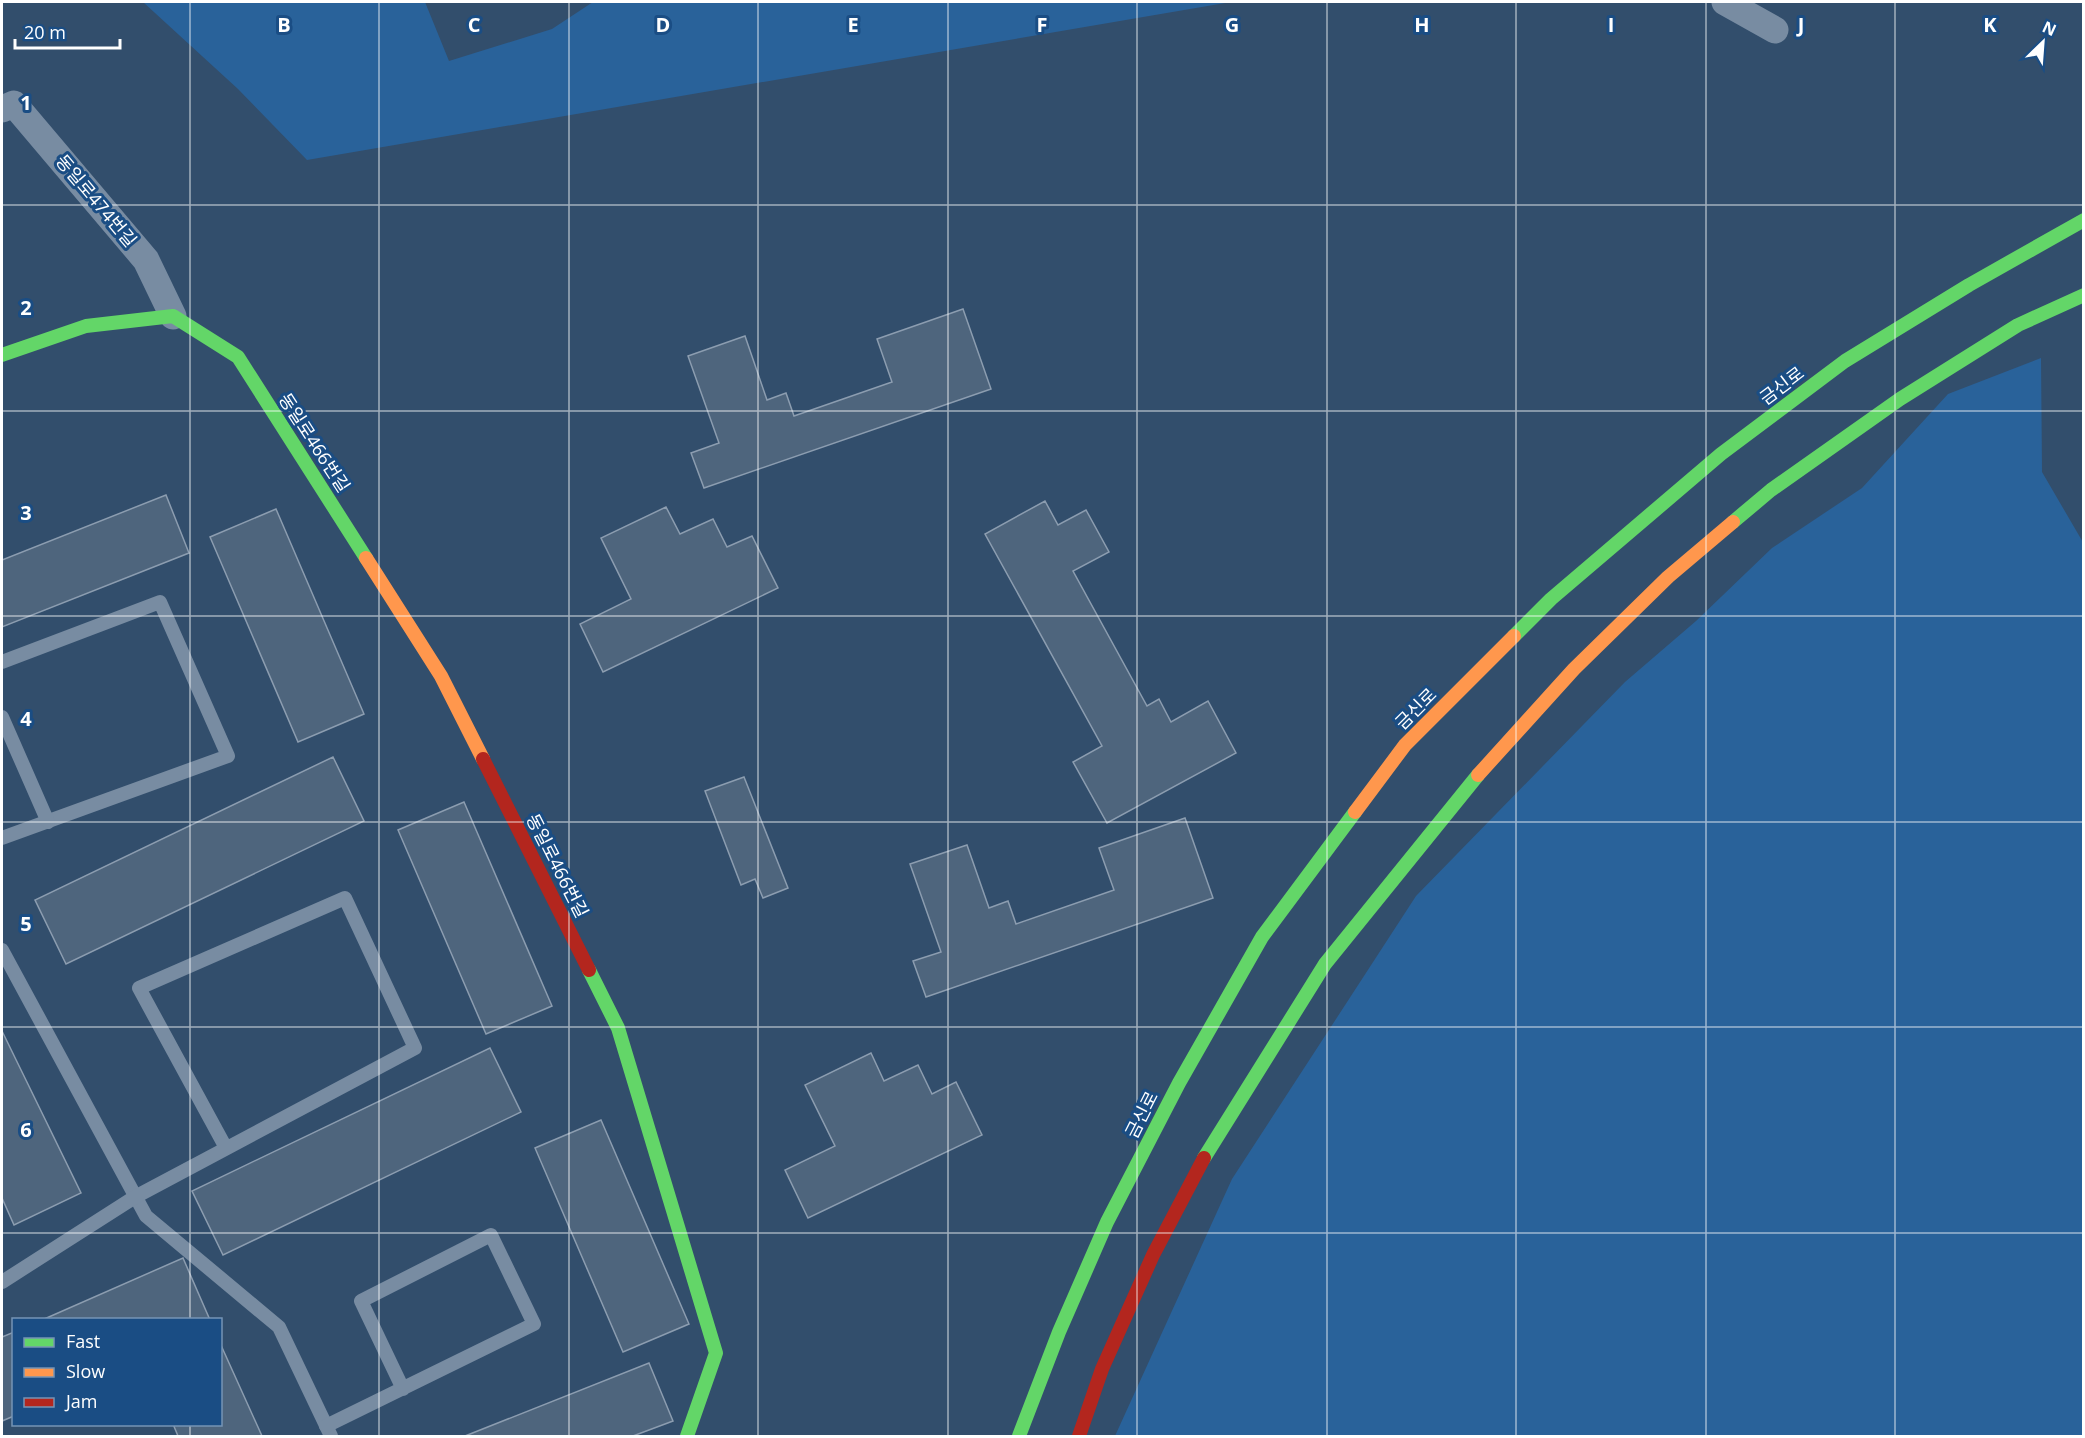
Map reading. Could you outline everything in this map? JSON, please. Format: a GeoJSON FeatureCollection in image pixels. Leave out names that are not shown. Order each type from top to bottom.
{"type":"FeatureCollection","features":[{"type":"Feature","properties":{"kind":"street"},"geometry":{"type":"LineString","coordinates":[[1725,2],[1775,30]]}},
{"type":"Feature","properties":{"kind":"street","name":"동일로474번길"},"geometry":{"type":"LineString","coordinates":[[2,109],[14,104],[146,260],[174,316]]}},
{"type":"Feature","properties":{"kind":"street","name":"금신로"},"geometry":{"type":"LineString","coordinates":[[1019,1437],[1059,1332],[1107,1222],[1179,1083],[1262,937],[1405,746],[1551,599],[1721,454],[1845,361],[1969,285],[2084,220]]}},
{"type":"Feature","properties":{"kind":"street"},"geometry":{"type":"LineString","coordinates":[[1079,1437],[1102,1369],[1154,1255],[1196,1172],[1325,964],[1474,779],[1574,669],[1668,577],[1771,490],[1909,393],[2018,325],[2084,295]]}},
{"type":"Feature","properties":{"kind":"street"},"geometry":{"type":"LineString","coordinates":[[2,355],[86,326],[174,316]]}},
{"type":"Feature","properties":{"kind":"street","name":"동일로466번길"},"geometry":{"type":"LineString","coordinates":[[174,316],[238,357],[441,676],[618,1028],[716,1353],[687,1437]]}},
{"type":"Feature","properties":{"kind":"lane"},"geometry":{"type":"LineString","coordinates":[[2,662],[160,602],[228,756],[2,838]]}},
{"type":"Feature","properties":{"kind":"lane"},"geometry":{"type":"LineString","coordinates":[[2,717],[48,822]]}},
{"type":"Feature","properties":{"kind":"lane"},"geometry":{"type":"LineString","coordinates":[[2,1282],[135,1197],[415,1048],[345,898],[139,988],[226,1148]]}},
{"type":"Feature","properties":{"kind":"lane"},"geometry":{"type":"LineString","coordinates":[[2,950],[146,1216],[279,1327],[329,1432],[403,1389],[534,1324],[491,1235],[361,1301],[403,1389]]}},
{"type":"Feature","properties":{"kind":"shaded area"},"geometry":{"type":"Polygon","coordinates":[[[143,2],[425,2],[449,61],[552,29],[593,2],[1231,2],[307,160],[238,89],[143,2]]]}},
{"type":"Feature","properties":{"kind":"shaded area"},"geometry":{"type":"Polygon","coordinates":[[[2041,358],[2042,472],[2084,544],[2083,1436],[1115,1436],[1232,1179],[1416,896],[1625,682],[1696,621],[1772,548],[1862,488],[1948,394],[2041,358]]]}},
{"type":"Feature","properties":{"kind":"building"},"geometry":{"type":"Polygon","coordinates":[[[963,309],[991,389],[704,488],[691,453],[719,443],[688,356],[745,336],[767,400],[786,393],[794,416],[892,382],[877,339],[963,309]]]}},
{"type":"Feature","properties":{"kind":"building"},"geometry":{"type":"Polygon","coordinates":[[[166,495],[189,553],[2,627],[2,560],[166,495]]]}},
{"type":"Feature","properties":{"kind":"building"},"geometry":{"type":"Polygon","coordinates":[[[1045,501],[1058,525],[1086,510],[1109,552],[1073,571],[1147,706],[1159,699],[1171,722],[1208,701],[1236,753],[1107,823],[1073,762],[1102,746],[985,534],[1045,501]]]}},
{"type":"Feature","properties":{"kind":"building"},"geometry":{"type":"Polygon","coordinates":[[[666,507],[680,534],[713,519],[727,547],[752,536],[778,588],[603,672],[580,624],[631,599],[601,538],[666,507]]]}},
{"type":"Feature","properties":{"kind":"building"},"geometry":{"type":"Polygon","coordinates":[[[276,509],[364,714],[298,742],[210,537],[276,509]]]}},
{"type":"Feature","properties":{"kind":"building"},"geometry":{"type":"Polygon","coordinates":[[[333,757],[364,821],[66,964],[35,900],[333,757]]]}},
{"type":"Feature","properties":{"kind":"building"},"geometry":{"type":"Polygon","coordinates":[[[744,777],[788,888],[763,898],[755,879],[741,885],[705,791],[744,777]]]}},
{"type":"Feature","properties":{"kind":"building"},"geometry":{"type":"Polygon","coordinates":[[[464,802],[552,1006],[486,1034],[398,830],[464,802]]]}},
{"type":"Feature","properties":{"kind":"building"},"geometry":{"type":"Polygon","coordinates":[[[1185,818],[1213,898],[926,997],[913,961],[941,952],[910,864],[967,845],[989,908],[1008,901],[1016,924],[1114,890],[1099,848],[1185,818]]]}},
{"type":"Feature","properties":{"kind":"building"},"geometry":{"type":"Polygon","coordinates":[[[2,1031],[81,1193],[14,1225],[2,1198],[2,1031]]]}},
{"type":"Feature","properties":{"kind":"building"},"geometry":{"type":"Polygon","coordinates":[[[490,1048],[521,1112],[223,1255],[192,1191],[490,1048]]]}},
{"type":"Feature","properties":{"kind":"building"},"geometry":{"type":"Polygon","coordinates":[[[871,1053],[884,1081],[918,1065],[932,1094],[956,1082],[982,1135],[808,1218],[785,1170],[835,1146],[805,1085],[871,1053]]]}},
{"type":"Feature","properties":{"kind":"building"},"geometry":{"type":"Polygon","coordinates":[[[601,1120],[689,1324],[623,1352],[535,1148],[601,1120]]]}},
{"type":"Feature","properties":{"kind":"building"},"geometry":{"type":"Polygon","coordinates":[[[183,1258],[209,1318],[47,1318],[183,1258]]]}},
{"type":"Feature","properties":{"kind":"building"},"geometry":{"type":"Polygon","coordinates":[[[12,1333],[12,1417],[2,1421],[2,1337],[12,1333]]]}},
{"type":"Feature","properties":{"kind":"building"},"geometry":{"type":"Polygon","coordinates":[[[222,1347],[262,1436],[178,1436],[174,1426],[222,1426],[222,1347]]]}},
{"type":"Feature","properties":{"kind":"building"},"geometry":{"type":"Polygon","coordinates":[[[649,1363],[673,1421],[633,1436],[465,1436],[649,1363]]]}},
{"type":"Feature","properties":{"kind":"traffic: fast"},"geometry":{"type":"LineString","coordinates":[[1514,636],[1551,599],[1721,454],[1845,361],[1969,285],[2084,220]]}},
{"type":"Feature","properties":{"kind":"traffic: fast"},"geometry":{"type":"LineString","coordinates":[[1733,522],[1771,490],[1900,399],[2018,325],[2084,295]]}},
{"type":"Feature","properties":{"kind":"traffic: fast"},"geometry":{"type":"LineString","coordinates":[[2,355],[86,326],[173,316],[238,357],[366,558]]}},
{"type":"Feature","properties":{"kind":"traffic: fast"},"geometry":{"type":"LineString","coordinates":[[1204,1158],[1325,964],[1478,775]]}},
{"type":"Feature","properties":{"kind":"traffic: fast"},"geometry":{"type":"LineString","coordinates":[[1019,1436],[1059,1332],[1107,1222],[1179,1083],[1262,937],[1355,812]]}},
{"type":"Feature","properties":{"kind":"traffic: fast"},"geometry":{"type":"LineString","coordinates":[[589,970],[618,1028],[716,1353],[687,1436]]}},
{"type":"Feature","properties":{"kind":"traffic: slow"},"geometry":{"type":"LineString","coordinates":[[1478,775],[1574,669],[1668,577],[1733,522]]}},
{"type":"Feature","properties":{"kind":"traffic: slow"},"geometry":{"type":"LineString","coordinates":[[366,558],[441,676],[483,759]]}},
{"type":"Feature","properties":{"kind":"traffic: slow"},"geometry":{"type":"LineString","coordinates":[[1355,812],[1405,745],[1514,636]]}},
{"type":"Feature","properties":{"kind":"traffic: jam"},"geometry":{"type":"LineString","coordinates":[[483,759],[589,970]]}},
{"type":"Feature","properties":{"kind":"traffic: jam"},"geometry":{"type":"LineString","coordinates":[[1079,1436],[1102,1369],[1153,1255],[1204,1158]]}}]}
